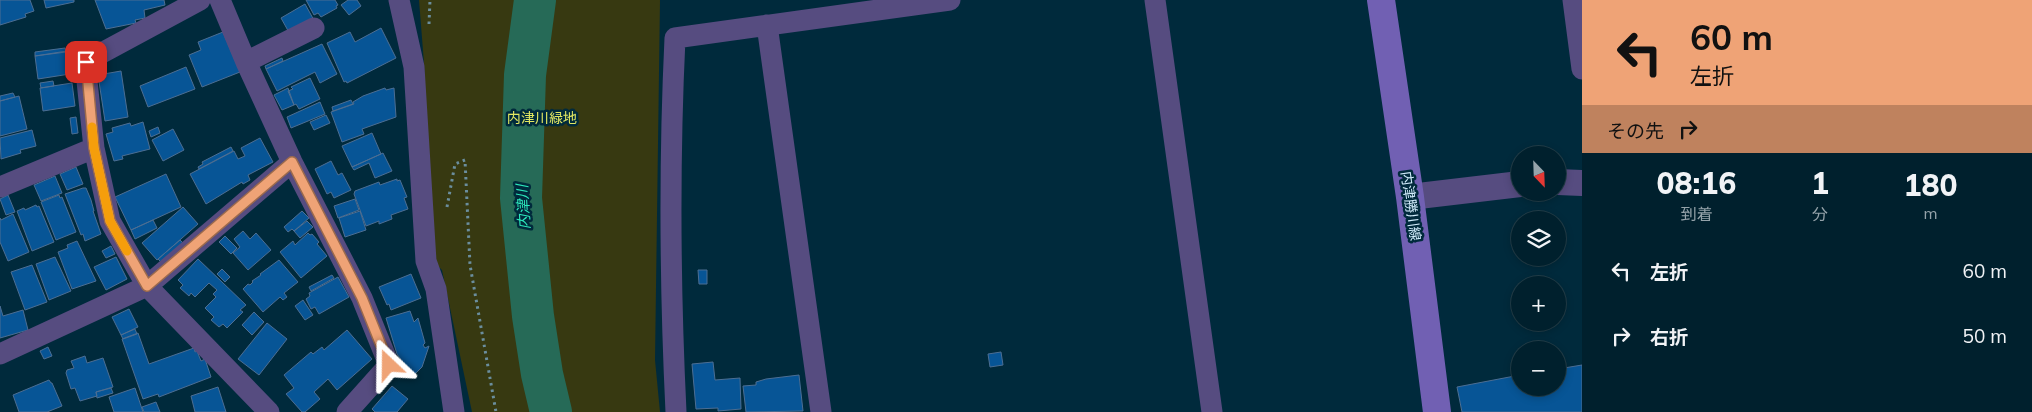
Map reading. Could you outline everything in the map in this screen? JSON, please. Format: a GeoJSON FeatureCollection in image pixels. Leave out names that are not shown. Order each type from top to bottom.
{"type":"FeatureCollection","features":[{"type":"Feature","properties":{"kind":"main road","name":"内津勝川線"},"geometry":{"type":"LineString","coordinates":[[1381,0],[1410,197],[1437,412]]}},
{"type":"Feature","properties":{"kind":"street"},"geometry":{"type":"LineString","coordinates":[[200,0],[86,62],[94,148],[110,221],[147,286],[269,412]]}},
{"type":"Feature","properties":{"kind":"street"},"geometry":{"type":"LineString","coordinates":[[220,0],[292,162],[362,298],[389,365],[347,412]]}},
{"type":"Feature","properties":{"kind":"street"},"geometry":{"type":"LineString","coordinates":[[400,0],[414,68],[426,261],[436,289],[454,412]]}},
{"type":"Feature","properties":{"kind":"street"},"geometry":{"type":"LineString","coordinates":[[676,412],[673,348],[671,130],[675,38],[949,0]]}},
{"type":"Feature","properties":{"kind":"street"},"geometry":{"type":"LineString","coordinates":[[1155,0],[1212,412]]}},
{"type":"Feature","properties":{"kind":"street"},"geometry":{"type":"LineString","coordinates":[[1573,0],[1582,69]]}},
{"type":"Feature","properties":{"kind":"street"},"geometry":{"type":"LineString","coordinates":[[767,25],[821,412]]}},
{"type":"Feature","properties":{"kind":"street"},"geometry":{"type":"LineString","coordinates":[[246,62],[314,28]]}},
{"type":"Feature","properties":{"kind":"street"},"geometry":{"type":"LineString","coordinates":[[0,187],[94,148]]}},
{"type":"Feature","properties":{"kind":"street"},"geometry":{"type":"LineString","coordinates":[[0,354],[147,286],[292,162]]}},
{"type":"Feature","properties":{"kind":"street"},"geometry":{"type":"LineString","coordinates":[[1566,182],[1582,183]]}},
{"type":"Feature","properties":{"kind":"street"},"geometry":{"type":"LineString","coordinates":[[1410,197],[1511,185]]}},
{"type":"Feature","properties":{"kind":"path"},"geometry":{"type":"LineString","coordinates":[[446,211],[455,164],[465,160],[470,265],[496,412]]}},
{"type":"Feature","properties":{"kind":"green space","name":"内津川緑地"},"geometry":{"type":"Polygon","coordinates":[[[419,0],[660,0],[655,360],[660,412],[472,412],[442,270],[431,259],[424,63],[419,0]]]}},
{"type":"Feature","properties":{"kind":"building"},"geometry":{"type":"Polygon","coordinates":[[[0,0],[30,0],[34,11],[25,14],[26,17],[0,25],[0,0]]]}},
{"type":"Feature","properties":{"kind":"building"},"geometry":{"type":"Polygon","coordinates":[[[44,0],[74,0],[74,2],[46,8],[44,0]]]}},
{"type":"Feature","properties":{"kind":"building"},"geometry":{"type":"Polygon","coordinates":[[[95,0],[164,0],[165,5],[144,10],[145,18],[135,20],[136,23],[106,29],[95,0]]]}},
{"type":"Feature","properties":{"kind":"building"},"geometry":{"type":"Polygon","coordinates":[[[306,0],[335,0],[338,5],[336,6],[337,8],[321,17],[318,13],[314,15],[306,0]]]}},
{"type":"Feature","properties":{"kind":"building"},"geometry":{"type":"Polygon","coordinates":[[[348,0],[357,0],[361,6],[349,15],[341,5],[348,0]]]}},
{"type":"Feature","properties":{"kind":"building"},"geometry":{"type":"Polygon","coordinates":[[[305,4],[315,22],[291,36],[281,18],[305,4]]]}},
{"type":"Feature","properties":{"kind":"building"},"geometry":{"type":"Polygon","coordinates":[[[381,28],[396,58],[347,83],[346,81],[344,82],[327,43],[350,32],[355,42],[381,28]]]}},
{"type":"Feature","properties":{"kind":"building"},"geometry":{"type":"Polygon","coordinates":[[[223,32],[240,72],[202,87],[189,55],[201,50],[198,42],[223,32]]]}},
{"type":"Feature","properties":{"kind":"building"},"geometry":{"type":"Polygon","coordinates":[[[322,44],[337,74],[320,83],[315,72],[277,91],[266,69],[322,44]]]}},
{"type":"Feature","properties":{"kind":"building"},"geometry":{"type":"Polygon","coordinates":[[[65,48],[66,52],[35,56],[35,52],[65,48]]]}},
{"type":"Feature","properties":{"kind":"building"},"geometry":{"type":"Polygon","coordinates":[[[67,51],[70,74],[38,79],[35,56],[67,51]]]}},
{"type":"Feature","properties":{"kind":"building"},"geometry":{"type":"Polygon","coordinates":[[[282,58],[283,61],[266,69],[265,66],[282,58]]]}},
{"type":"Feature","properties":{"kind":"building"},"geometry":{"type":"Polygon","coordinates":[[[186,67],[195,89],[148,107],[140,86],[186,67]]]}},
{"type":"Feature","properties":{"kind":"building"},"geometry":{"type":"Polygon","coordinates":[[[121,71],[128,117],[105,121],[98,75],[121,71]]]}},
{"type":"Feature","properties":{"kind":"building"},"geometry":{"type":"Polygon","coordinates":[[[310,78],[320,99],[299,109],[296,104],[294,105],[288,91],[293,89],[291,87],[310,78]]]}},
{"type":"Feature","properties":{"kind":"building"},"geometry":{"type":"Polygon","coordinates":[[[53,81],[54,86],[41,88],[40,83],[53,81]]]}},
{"type":"Feature","properties":{"kind":"building"},"geometry":{"type":"Polygon","coordinates":[[[72,83],[75,106],[43,111],[40,88],[72,83]]]}},
{"type":"Feature","properties":{"kind":"building"},"geometry":{"type":"Polygon","coordinates":[[[288,88],[294,105],[282,110],[274,95],[288,88]]]}},
{"type":"Feature","properties":{"kind":"building"},"geometry":{"type":"Polygon","coordinates":[[[385,88],[386,90],[394,88],[396,117],[362,129],[364,134],[342,142],[331,112],[354,104],[353,102],[363,96],[385,88]]]}},
{"type":"Feature","properties":{"kind":"building"},"geometry":{"type":"Polygon","coordinates":[[[13,93],[15,97],[0,101],[0,96],[13,93]]]}},
{"type":"Feature","properties":{"kind":"building"},"geometry":{"type":"Polygon","coordinates":[[[19,96],[27,129],[0,136],[0,101],[19,96]]]}},
{"type":"Feature","properties":{"kind":"building"},"geometry":{"type":"Polygon","coordinates":[[[351,100],[353,104],[333,111],[332,107],[351,100]]]}},
{"type":"Feature","properties":{"kind":"building"},"geometry":{"type":"Polygon","coordinates":[[[320,102],[325,114],[291,128],[287,117],[320,102]]]}},
{"type":"Feature","properties":{"kind":"building"},"geometry":{"type":"Polygon","coordinates":[[[326,115],[330,123],[314,130],[310,122],[326,115]]]}},
{"type":"Feature","properties":{"kind":"building"},"geometry":{"type":"Polygon","coordinates":[[[76,117],[78,133],[72,134],[70,118],[76,117]]]}},
{"type":"Feature","properties":{"kind":"building"},"geometry":{"type":"Polygon","coordinates":[[[143,122],[150,149],[122,156],[123,159],[114,161],[106,134],[113,132],[112,128],[130,123],[131,126],[143,122]]]}},
{"type":"Feature","properties":{"kind":"building"},"geometry":{"type":"Polygon","coordinates":[[[158,127],[160,133],[151,137],[149,131],[158,127]]]}},
{"type":"Feature","properties":{"kind":"building"},"geometry":{"type":"Polygon","coordinates":[[[173,129],[184,150],[163,161],[152,140],[173,129]]]}},
{"type":"Feature","properties":{"kind":"building"},"geometry":{"type":"Polygon","coordinates":[[[32,130],[36,146],[20,150],[21,153],[1,159],[0,138],[32,130]]]}},
{"type":"Feature","properties":{"kind":"building"},"geometry":{"type":"Polygon","coordinates":[[[372,133],[381,154],[352,167],[342,146],[372,133]]]}},
{"type":"Feature","properties":{"kind":"building"},"geometry":{"type":"Polygon","coordinates":[[[260,138],[273,162],[248,175],[250,180],[243,184],[242,182],[206,204],[190,174],[234,151],[238,159],[245,156],[241,148],[260,138]]]}},
{"type":"Feature","properties":{"kind":"building"},"geometry":{"type":"Polygon","coordinates":[[[231,147],[233,151],[199,169],[198,167],[203,164],[202,162],[231,147]]]}},
{"type":"Feature","properties":{"kind":"building"},"geometry":{"type":"Polygon","coordinates":[[[383,153],[392,171],[375,178],[369,163],[354,170],[352,167],[383,153]]]}},
{"type":"Feature","properties":{"kind":"building"},"geometry":{"type":"Polygon","coordinates":[[[331,161],[338,175],[342,173],[351,190],[334,198],[331,192],[327,194],[315,169],[331,161]]]}},
{"type":"Feature","properties":{"kind":"building"},"geometry":{"type":"Polygon","coordinates":[[[76,167],[83,184],[67,190],[60,174],[76,167]]]}},
{"type":"Feature","properties":{"kind":"building"},"geometry":{"type":"Polygon","coordinates":[[[166,174],[181,207],[131,230],[115,197],[166,174]]]}},
{"type":"Feature","properties":{"kind":"building"},"geometry":{"type":"Polygon","coordinates":[[[55,176],[62,193],[41,201],[34,185],[55,176]]]}},
{"type":"Feature","properties":{"kind":"building"},"geometry":{"type":"Polygon","coordinates":[[[397,179],[397,181],[400,180],[407,197],[404,198],[408,209],[391,215],[392,219],[366,226],[354,194],[355,191],[379,182],[380,185],[397,179]]]}},
{"type":"Feature","properties":{"kind":"building"},"geometry":{"type":"Polygon","coordinates":[[[86,188],[91,200],[101,234],[85,241],[65,194],[86,188]]]}},
{"type":"Feature","properties":{"kind":"building"},"geometry":{"type":"Polygon","coordinates":[[[8,195],[15,212],[6,215],[0,199],[8,195]]]}},
{"type":"Feature","properties":{"kind":"building"},"geometry":{"type":"Polygon","coordinates":[[[59,195],[60,198],[62,197],[76,232],[56,240],[41,202],[59,195]]]}},
{"type":"Feature","properties":{"kind":"building"},"geometry":{"type":"Polygon","coordinates":[[[355,199],[359,210],[338,218],[334,206],[355,199]]]}},
{"type":"Feature","properties":{"kind":"building"},"geometry":{"type":"Polygon","coordinates":[[[36,205],[37,207],[39,206],[54,242],[32,251],[17,211],[36,205]]]}},
{"type":"Feature","properties":{"kind":"building"},"geometry":{"type":"Polygon","coordinates":[[[183,207],[198,224],[157,260],[142,243],[183,207]]]}},
{"type":"Feature","properties":{"kind":"building"},"geometry":{"type":"Polygon","coordinates":[[[302,211],[309,218],[294,231],[292,229],[288,232],[284,227],[302,211]]]}},
{"type":"Feature","properties":{"kind":"building"},"geometry":{"type":"Polygon","coordinates":[[[360,211],[366,230],[345,237],[339,218],[360,211]]]}},
{"type":"Feature","properties":{"kind":"building"},"geometry":{"type":"Polygon","coordinates":[[[13,214],[29,252],[8,261],[0,242],[0,218],[1,220],[13,214]]]}},
{"type":"Feature","properties":{"kind":"building"},"geometry":{"type":"Polygon","coordinates":[[[153,220],[157,228],[135,239],[131,230],[153,220]]]}},
{"type":"Feature","properties":{"kind":"building"},"geometry":{"type":"Polygon","coordinates":[[[307,221],[313,227],[300,238],[294,231],[307,221]]]}},
{"type":"Feature","properties":{"kind":"building"},"geometry":{"type":"Polygon","coordinates":[[[243,231],[250,239],[256,233],[271,250],[248,270],[233,253],[240,247],[234,239],[243,231]]]}},
{"type":"Feature","properties":{"kind":"building"},"geometry":{"type":"Polygon","coordinates":[[[308,233],[312,234],[319,242],[317,244],[327,256],[301,278],[280,252],[293,241],[295,245],[308,233]]]}},
{"type":"Feature","properties":{"kind":"building"},"geometry":{"type":"Polygon","coordinates":[[[225,236],[237,248],[231,254],[219,242],[225,236]]]}},
{"type":"Feature","properties":{"kind":"building"},"geometry":{"type":"Polygon","coordinates":[[[180,240],[183,243],[161,262],[158,259],[180,240]]]}},
{"type":"Feature","properties":{"kind":"building"},"geometry":{"type":"Polygon","coordinates":[[[77,241],[96,281],[72,289],[58,252],[68,248],[67,245],[77,241]]]}},
{"type":"Feature","properties":{"kind":"building"},"geometry":{"type":"Polygon","coordinates":[[[111,246],[115,254],[106,258],[102,251],[111,246]]]}},
{"type":"Feature","properties":{"kind":"building"},"geometry":{"type":"Polygon","coordinates":[[[55,257],[71,291],[49,300],[36,264],[55,257]]]}},
{"type":"Feature","properties":{"kind":"building"},"geometry":{"type":"Polygon","coordinates":[[[116,257],[127,279],[106,290],[94,267],[116,257]]]}},
{"type":"Feature","properties":{"kind":"building"},"geometry":{"type":"Polygon","coordinates":[[[198,259],[246,305],[240,310],[243,312],[227,328],[223,324],[219,327],[211,320],[214,317],[205,308],[216,297],[213,294],[217,290],[209,283],[195,297],[191,293],[189,296],[180,288],[183,285],[178,280],[198,259]]]}},
{"type":"Feature","properties":{"kind":"building"},"geometry":{"type":"Polygon","coordinates":[[[279,260],[298,282],[284,293],[287,297],[283,300],[280,297],[263,312],[243,289],[279,260]]]}},
{"type":"Feature","properties":{"kind":"building"},"geometry":{"type":"Polygon","coordinates":[[[32,265],[47,302],[25,310],[11,272],[32,265]]]}},
{"type":"Feature","properties":{"kind":"building"},"geometry":{"type":"Polygon","coordinates":[[[222,269],[230,277],[225,282],[217,274],[222,269]]]}},
{"type":"Feature","properties":{"kind":"building"},"geometry":{"type":"Polygon","coordinates":[[[698,270],[707,270],[707,284],[699,284],[698,270]]]}},
{"type":"Feature","properties":{"kind":"building"},"geometry":{"type":"Polygon","coordinates":[[[411,274],[421,298],[391,310],[379,287],[411,274]]]}},
{"type":"Feature","properties":{"kind":"building"},"geometry":{"type":"Polygon","coordinates":[[[332,275],[334,278],[311,291],[309,287],[332,275]]]}},
{"type":"Feature","properties":{"kind":"building"},"geometry":{"type":"Polygon","coordinates":[[[338,277],[349,297],[319,314],[315,307],[311,309],[306,299],[310,296],[309,293],[338,277]]]}},
{"type":"Feature","properties":{"kind":"building"},"geometry":{"type":"Polygon","coordinates":[[[303,300],[313,315],[305,320],[295,306],[303,300]]]}},
{"type":"Feature","properties":{"kind":"building"},"geometry":{"type":"Polygon","coordinates":[[[0,306],[3,316],[23,310],[28,330],[0,338],[0,306]]]}},
{"type":"Feature","properties":{"kind":"building"},"geometry":{"type":"Polygon","coordinates":[[[129,309],[138,327],[121,335],[112,317],[129,309]]]}},
{"type":"Feature","properties":{"kind":"building"},"geometry":{"type":"Polygon","coordinates":[[[410,311],[414,322],[418,318],[425,343],[423,345],[425,348],[429,346],[422,367],[413,376],[397,354],[386,318],[410,311]]]}},
{"type":"Feature","properties":{"kind":"building"},"geometry":{"type":"Polygon","coordinates":[[[254,312],[264,322],[252,335],[242,325],[254,312]]]}},
{"type":"Feature","properties":{"kind":"building"},"geometry":{"type":"Polygon","coordinates":[[[267,323],[287,339],[259,375],[238,359],[267,323]]]}},
{"type":"Feature","properties":{"kind":"building"},"geometry":{"type":"Polygon","coordinates":[[[135,329],[137,334],[123,339],[121,335],[135,329]]]}},
{"type":"Feature","properties":{"kind":"building"},"geometry":{"type":"Polygon","coordinates":[[[347,330],[372,359],[337,390],[328,379],[314,392],[320,399],[305,412],[302,412],[286,394],[294,388],[284,375],[311,352],[313,354],[322,347],[324,350],[347,330]]]}},
{"type":"Feature","properties":{"kind":"building"},"geometry":{"type":"Polygon","coordinates":[[[138,333],[149,364],[194,348],[201,361],[205,359],[211,377],[159,397],[158,394],[143,399],[122,339],[138,333]]]}},
{"type":"Feature","properties":{"kind":"building"},"geometry":{"type":"Polygon","coordinates":[[[48,347],[52,356],[44,359],[40,351],[48,347]]]}},
{"type":"Feature","properties":{"kind":"building"},"geometry":{"type":"Polygon","coordinates":[[[1001,352],[1003,365],[990,367],[988,354],[1001,352]]]}},
{"type":"Feature","properties":{"kind":"building"},"geometry":{"type":"Polygon","coordinates":[[[85,356],[87,363],[103,358],[113,387],[96,392],[97,396],[80,401],[75,388],[71,389],[66,373],[67,370],[74,368],[71,361],[85,356]]]}},
{"type":"Feature","properties":{"kind":"building"},"geometry":{"type":"Polygon","coordinates":[[[713,362],[715,380],[740,378],[741,409],[718,411],[718,408],[696,409],[692,364],[713,362]]]}},
{"type":"Feature","properties":{"kind":"building"},"geometry":{"type":"Polygon","coordinates":[[[1582,365],[1582,412],[1462,412],[1457,387],[1511,377],[1511,396],[1566,396],[1566,368],[1582,365]]]}},
{"type":"Feature","properties":{"kind":"building"},"geometry":{"type":"Polygon","coordinates":[[[799,375],[803,411],[746,412],[743,386],[756,385],[756,382],[766,379],[799,375]]]}},
{"type":"Feature","properties":{"kind":"building"},"geometry":{"type":"Polygon","coordinates":[[[49,380],[62,406],[47,412],[19,412],[13,395],[49,380]]]}},
{"type":"Feature","properties":{"kind":"building"},"geometry":{"type":"Polygon","coordinates":[[[392,386],[408,399],[397,412],[375,412],[372,409],[392,386]]]}},
{"type":"Feature","properties":{"kind":"building"},"geometry":{"type":"Polygon","coordinates":[[[218,387],[226,412],[195,412],[191,396],[218,387]]]}},
{"type":"Feature","properties":{"kind":"building"},"geometry":{"type":"Polygon","coordinates":[[[111,388],[113,393],[97,398],[96,392],[111,388]]]}},
{"type":"Feature","properties":{"kind":"building"},"geometry":{"type":"Polygon","coordinates":[[[135,388],[143,412],[114,412],[109,397],[135,388]]]}},
{"type":"Feature","properties":{"kind":"building"},"geometry":{"type":"Polygon","coordinates":[[[156,402],[160,412],[144,412],[142,407],[156,402]]]}},
{"type":"Feature","properties":{"kind":"waterway","name":"内津川"},"geometry":{"type":"LineString","coordinates":[[535,0],[525,75],[521,198],[533,316],[542,374],[551,412]]}},
{"type":"Feature","properties":{"kind":"slow traffic"},"geometry":{"type":"LineString","coordinates":[[92,127],[94,148],[110,221],[127,251]]}},
{"type":"Feature","properties":{"kind":"route"},"geometry":{"type":"LineString","coordinates":[[86,62],[94,148],[110,221],[147,286],[292,162],[362,298],[389,365]]}}]}
